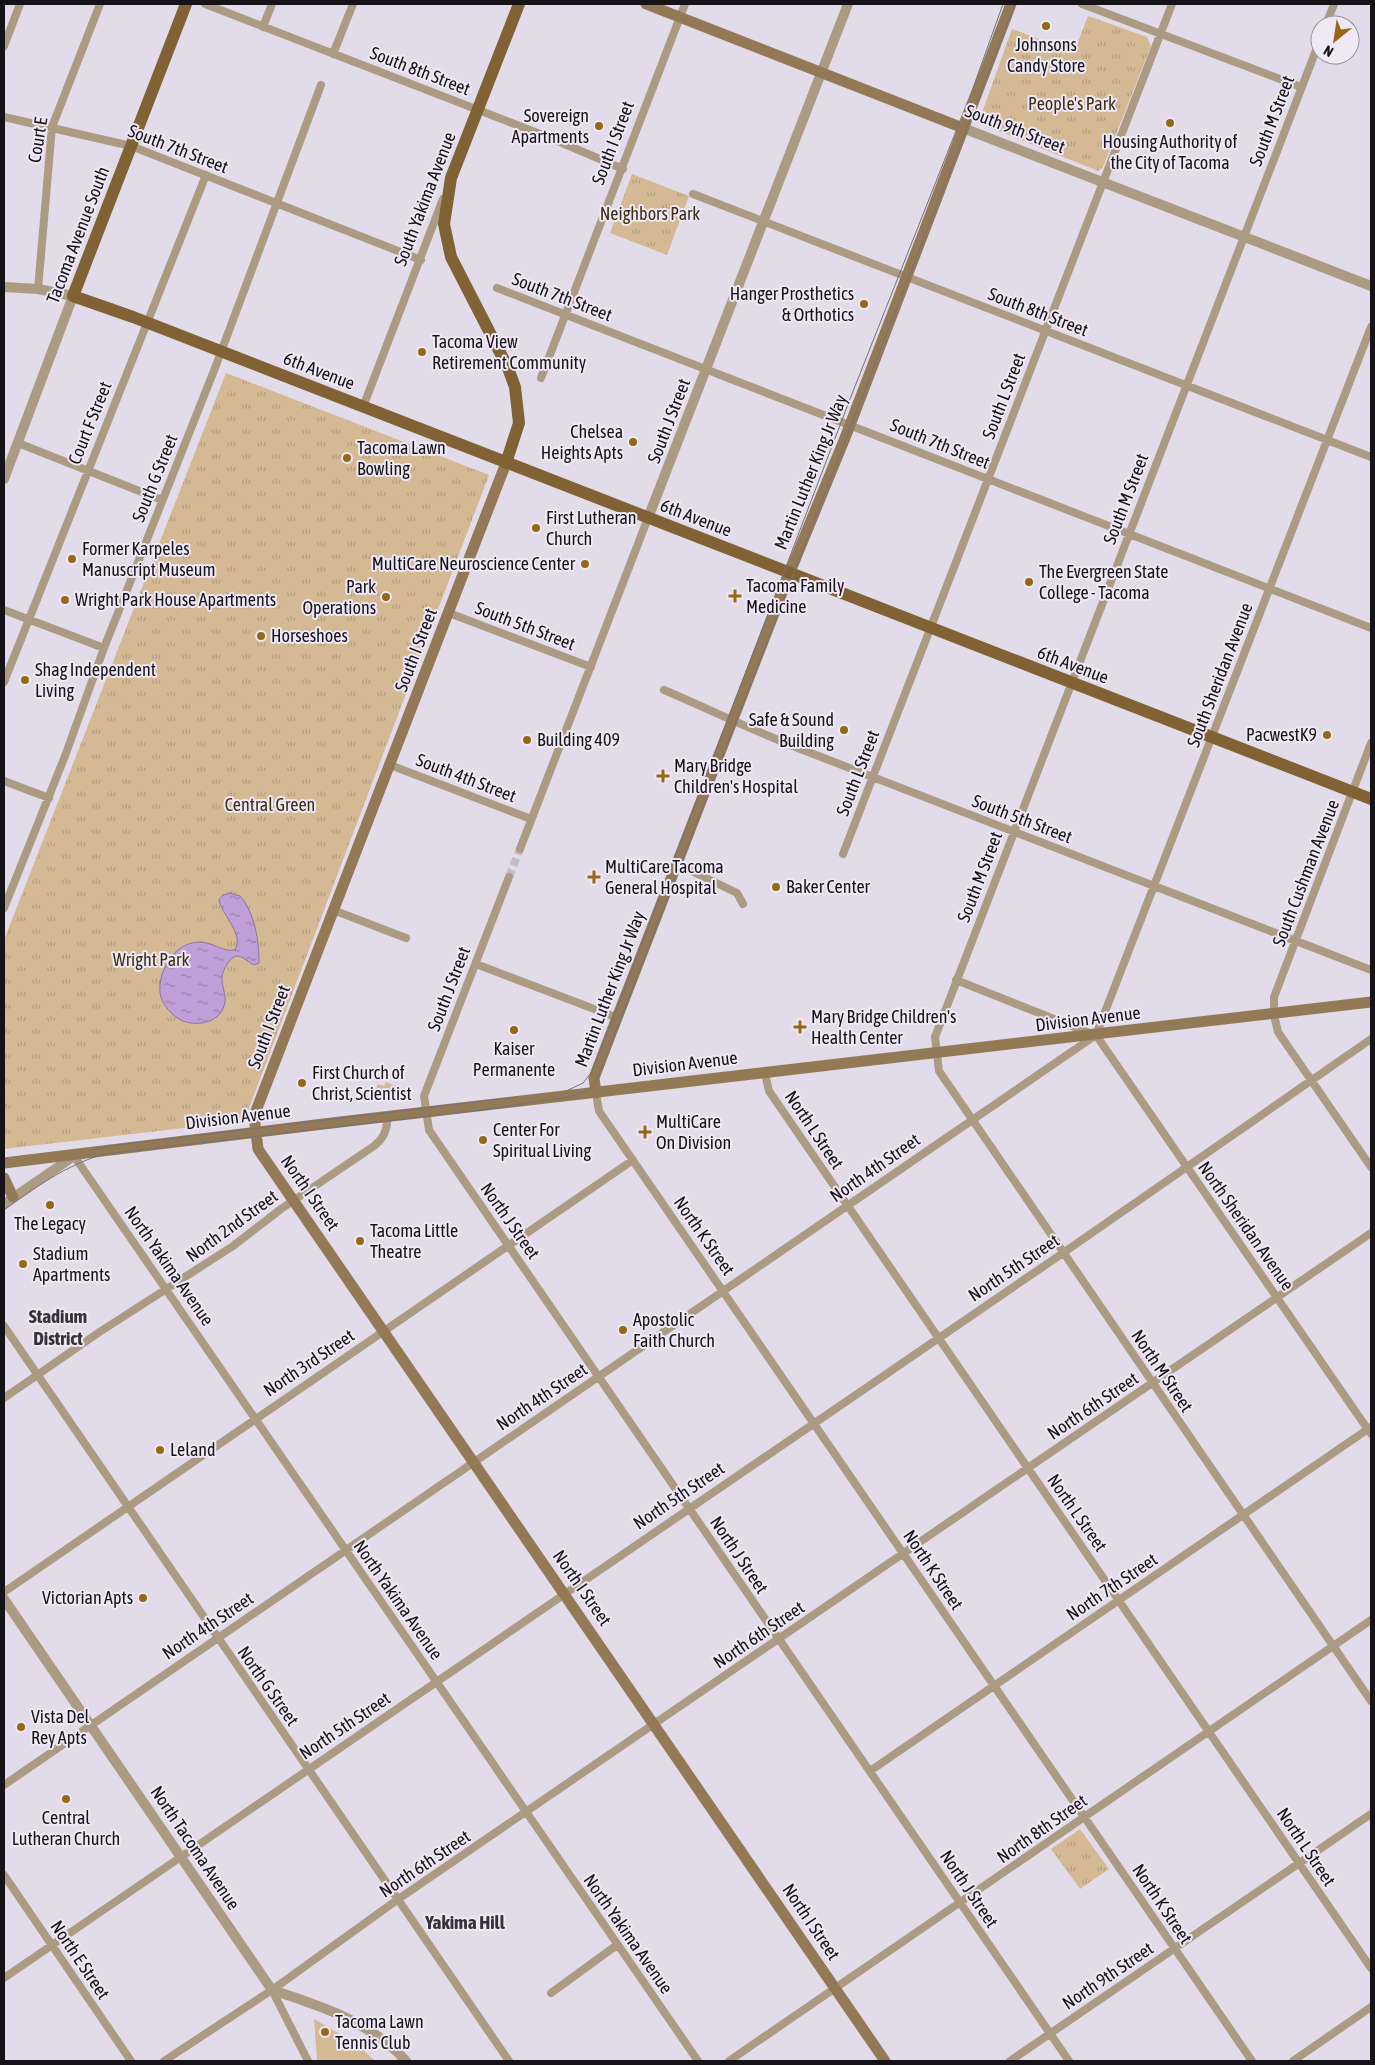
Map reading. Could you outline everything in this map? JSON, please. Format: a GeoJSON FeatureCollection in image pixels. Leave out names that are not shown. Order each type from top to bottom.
{"type":"FeatureCollection","features":[{"type":"Feature","properties":{"kind":"main road","name":"Tacoma Avenue South"},"geometry":{"type":"LineString","coordinates":[[73,296],[186,4]]}},
{"type":"Feature","properties":{"kind":"main road","name":"South Yakima Avenue"},"geometry":{"type":"LineString","coordinates":[[451,178],[519,4]]}},
{"type":"Feature","properties":{"kind":"main road","name":"South 9th Street"},"geometry":{"type":"LineString","coordinates":[[646,4],[963,128]]}},
{"type":"Feature","properties":{"kind":"main road","name":"Martin Luther King Jr Way"},"geometry":{"type":"LineString","coordinates":[[596,1094],[594,1078],[790,572],[850,424],[1011,4]]}},
{"type":"Feature","properties":{"kind":"main road","name":"South I Street"},"geometry":{"type":"LineString","coordinates":[[256,1133],[254,1116],[506,463],[519,423],[515,387],[508,368],[449,252],[444,218],[451,178]]}},
{"type":"Feature","properties":{"kind":"main road","name":"6th Avenue"},"geometry":{"type":"LineString","coordinates":[[73,296],[790,572],[1371,799]]}},
{"type":"Feature","properties":{"kind":"main road","name":"Division Avenue"},"geometry":{"type":"LineString","coordinates":[[4,1163],[1274,1015],[1371,1002]]}},
{"type":"Feature","properties":{"kind":"main road","name":"North I Street"},"geometry":{"type":"LineString","coordinates":[[256,1133],[258,1148],[885,2061]]}},
{"type":"Feature","properties":{"kind":"main road"},"geometry":{"type":"LineString","coordinates":[[4,1178],[8,1200]]}},
{"type":"Feature","properties":{"kind":"street"},"geometry":{"type":"LineString","coordinates":[[4,46],[20,4]]}},
{"type":"Feature","properties":{"kind":"street","name":"Court E"},"geometry":{"type":"LineString","coordinates":[[38,289],[52,127],[100,4]]}},
{"type":"Feature","properties":{"kind":"street","name":"South 8th Street"},"geometry":{"type":"LineString","coordinates":[[205,4],[623,168]]}},
{"type":"Feature","properties":{"kind":"street"},"geometry":{"type":"LineString","coordinates":[[263,27],[272,4]]}},
{"type":"Feature","properties":{"kind":"street"},"geometry":{"type":"LineString","coordinates":[[333,54],[353,4]]}},
{"type":"Feature","properties":{"kind":"street","name":"South I Street"},"geometry":{"type":"LineString","coordinates":[[541,378],[564,314],[623,168],[685,4]]}},
{"type":"Feature","properties":{"kind":"street","name":"South J Street"},"geometry":{"type":"LineString","coordinates":[[520,849],[848,4]]}},
{"type":"Feature","properties":{"kind":"street"},"geometry":{"type":"LineString","coordinates":[[1082,4],[1302,87]]}},
{"type":"Feature","properties":{"kind":"street","name":"South L Street"},"geometry":{"type":"LineString","coordinates":[[843,854],[1172,4]]}},
{"type":"Feature","properties":{"kind":"street","name":"South M Street"},"geometry":{"type":"LineString","coordinates":[[936,1054],[934,1037],[1310,65]]}},
{"type":"Feature","properties":{"kind":"street","name":"South G Street"},"geometry":{"type":"LineString","coordinates":[[4,908],[221,352],[322,85]]}},
{"type":"Feature","properties":{"kind":"street","name":"South 7th Street"},"geometry":{"type":"LineString","coordinates":[[4,117],[131,146],[421,260]]}},
{"type":"Feature","properties":{"kind":"street","name":"South 9th Street"},"geometry":{"type":"LineString","coordinates":[[963,128],[1371,286]]}},
{"type":"Feature","properties":{"kind":"street","name":"Court F Street"},"geometry":{"type":"LineString","coordinates":[[4,682],[206,175]]}},
{"type":"Feature","properties":{"kind":"street","name":"South Yakima Avenue"},"geometry":{"type":"LineString","coordinates":[[363,407],[451,178]]}},
{"type":"Feature","properties":{"kind":"street","name":"South 8th Street"},"geometry":{"type":"LineString","coordinates":[[694,194],[1371,457]]}},
{"type":"Feature","properties":{"kind":"street","name":"6th Avenue"},"geometry":{"type":"LineString","coordinates":[[4,287],[38,289],[73,296]]}},
{"type":"Feature","properties":{"kind":"street","name":"South 7th Street"},"geometry":{"type":"LineString","coordinates":[[497,288],[1371,628]]}},
{"type":"Feature","properties":{"kind":"street","name":"Tacoma Avenue South"},"geometry":{"type":"LineString","coordinates":[[4,479],[73,296]]}},
{"type":"Feature","properties":{"kind":"street","name":"South Sheridan Avenue"},"geometry":{"type":"LineString","coordinates":[[1096,1035],[1371,327]]}},
{"type":"Feature","properties":{"kind":"street"},"geometry":{"type":"LineString","coordinates":[[18,443],[162,500]]}},
{"type":"Feature","properties":{"kind":"street"},"geometry":{"type":"LineString","coordinates":[[4,610],[104,648]]}},
{"type":"Feature","properties":{"kind":"street","name":"South 5th Street"},"geometry":{"type":"LineString","coordinates":[[449,612],[591,667]]}},
{"type":"Feature","properties":{"kind":"street","name":"South 5th Street"},"geometry":{"type":"LineString","coordinates":[[664,690],[733,719],[745,727],[1371,970]]}},
{"type":"Feature","properties":{"kind":"street","name":"South Cushman Avenue"},"geometry":{"type":"LineString","coordinates":[[1274,1015],[1274,997],[1371,743]]}},
{"type":"Feature","properties":{"kind":"street","name":"South 4th Street"},"geometry":{"type":"LineString","coordinates":[[390,765],[531,819]]}},
{"type":"Feature","properties":{"kind":"street"},"geometry":{"type":"LineString","coordinates":[[4,781],[48,798]]}},
{"type":"Feature","properties":{"kind":"street"},"geometry":{"type":"LineString","coordinates":[[677,864],[737,893],[743,904]]}},
{"type":"Feature","properties":{"kind":"street","name":"South J Street"},"geometry":{"type":"LineString","coordinates":[[425,1113],[424,1096],[509,877]]}},
{"type":"Feature","properties":{"kind":"street"},"geometry":{"type":"LineString","coordinates":[[333,910],[406,938]]}},
{"type":"Feature","properties":{"kind":"street"},"geometry":{"type":"LineString","coordinates":[[476,964],[618,1018]]}},
{"type":"Feature","properties":{"kind":"street"},"geometry":{"type":"LineString","coordinates":[[956,980],[1096,1035]]}},
{"type":"Feature","properties":{"kind":"street"},"geometry":{"type":"LineString","coordinates":[[1274,1015],[1278,1032],[1371,1167]]}},
{"type":"Feature","properties":{"kind":"street","name":"North 4th Street"},"geometry":{"type":"LineString","coordinates":[[4,1784],[1096,1035]]}},
{"type":"Feature","properties":{"kind":"street","name":"North Sheridan Avenue"},"geometry":{"type":"LineString","coordinates":[[1096,1035],[1370,1430]]}},
{"type":"Feature","properties":{"kind":"street","name":"North 5th Street"},"geometry":{"type":"LineString","coordinates":[[4,1978],[1063,1253],[1371,1039]]}},
{"type":"Feature","properties":{"kind":"street","name":"North M Street"},"geometry":{"type":"LineString","coordinates":[[936,1054],[938,1071],[1371,1701]]}},
{"type":"Feature","properties":{"kind":"street","name":"North L Street"},"geometry":{"type":"LineString","coordinates":[[765,1073],[768,1090],[1371,1968]]}},
{"type":"Feature","properties":{"kind":"street","name":"North K Street"},"geometry":{"type":"LineString","coordinates":[[596,1094],[599,1111],[1252,2061]]}},
{"type":"Feature","properties":{"kind":"street","name":"North J Street"},"geometry":{"type":"LineString","coordinates":[[425,1113],[429,1130],[1069,2061]]}},
{"type":"Feature","properties":{"kind":"street","name":"North 2nd Street"},"geometry":{"type":"LineString","coordinates":[[4,1398],[233,1246],[294,1200],[381,1141],[387,1117]]}},
{"type":"Feature","properties":{"kind":"street"},"geometry":{"type":"LineString","coordinates":[[8,1200],[74,1156]]}},
{"type":"Feature","properties":{"kind":"street","name":"North Yakima Avenue"},"geometry":{"type":"LineString","coordinates":[[74,1156],[168,1289],[698,2061]]}},
{"type":"Feature","properties":{"kind":"street","name":"North 3rd Street"},"geometry":{"type":"LineString","coordinates":[[4,1592],[633,1160]]}},
{"type":"Feature","properties":{"kind":"street","name":"North 6th Street"},"geometry":{"type":"LineString","coordinates":[[164,2061],[272,1990],[397,1900],[1371,1234]]}},
{"type":"Feature","properties":{"kind":"street","name":"North G Street"},"geometry":{"type":"LineString","coordinates":[[4,1326],[509,2061]]}},
{"type":"Feature","properties":{"kind":"street","name":"North 7th Street"},"geometry":{"type":"LineString","coordinates":[[870,1771],[1370,1430]]}},
{"type":"Feature","properties":{"kind":"street","name":"North Tacoma Avenue"},"geometry":{"type":"LineString","coordinates":[[4,1599],[272,1990]]}},
{"type":"Feature","properties":{"kind":"street","name":"North 8th Street"},"geometry":{"type":"LineString","coordinates":[[729,2061],[1371,1620]]}},
{"type":"Feature","properties":{"kind":"street","name":"North 9th Street"},"geometry":{"type":"LineString","coordinates":[[1010,2061],[1371,1814]]}},
{"type":"Feature","properties":{"kind":"street","name":"North E Street"},"geometry":{"type":"LineString","coordinates":[[4,1875],[131,2061]]}},
{"type":"Feature","properties":{"kind":"street"},"geometry":{"type":"LineString","coordinates":[[551,1993],[617,1945]]}},
{"type":"Feature","properties":{"kind":"street"},"geometry":{"type":"LineString","coordinates":[[272,1990],[308,2061]]}},
{"type":"Feature","properties":{"kind":"street"},"geometry":{"type":"LineString","coordinates":[[272,1990],[314,2004],[362,2026],[379,2036],[406,2061]]}},
{"type":"Feature","properties":{"kind":"street"},"geometry":{"type":"LineString","coordinates":[[1293,2061],[1371,2008]]}},
{"type":"Feature","properties":{"kind":"green space","name":"People's Park"},"geometry":{"type":"Polygon","coordinates":[[[1088,16],[1147,37],[1151,46],[1103,167],[1098,171],[981,124],[979,121],[1012,29],[1074,52],[1088,16]]]}},
{"type":"Feature","properties":{"kind":"green space","name":"Neighbors Park"},"geometry":{"type":"Polygon","coordinates":[[[632,174],[689,196],[667,255],[610,233],[632,174]]]}},
{"type":"Feature","properties":{"kind":"green space","name":"Wright Park"},"geometry":{"type":"Polygon","coordinates":[[[226,373],[489,475],[244,1121],[4,1149],[4,940],[226,373]]]}},
{"type":"Feature","properties":{"kind":"green space"},"geometry":{"type":"Polygon","coordinates":[[[386,1082],[402,1088],[398,1094],[372,1098],[378,1084],[384,1086],[386,1082]]]}},
{"type":"Feature","properties":{"kind":"green space"},"geometry":{"type":"Polygon","coordinates":[[[1080,1829],[1109,1869],[1080,1889],[1051,1849],[1080,1829]]]}},
{"type":"Feature","properties":{"kind":"green space","name":"Tacoma Lawn Tennis Club"},"geometry":{"type":"Polygon","coordinates":[[[314,2019],[357,2044],[375,2061],[317,2061],[314,2019]]]}},
{"type":"Feature","properties":{"kind":"water"},"geometry":{"type":"Polygon","coordinates":[[[230,893],[240,896],[253,919],[257,937],[259,963],[254,965],[239,956],[232,958],[225,967],[222,976],[225,996],[223,1009],[215,1018],[203,1023],[183,1021],[168,1010],[161,997],[160,985],[165,967],[175,953],[182,947],[190,944],[204,942],[226,950],[235,950],[237,937],[219,900],[223,895],[230,893]]]}},
{"type":"Feature","properties":{"kind":"tunnel"},"geometry":{"type":"LineString","coordinates":[[509,877],[520,849]]}},
{"type":"Feature","properties":{"kind":"tram line"},"geometry":{"type":"LineString","coordinates":[[564,1092],[583,1083],[591,1073],[850,399],[973,88],[1003,4]]}},
{"type":"Feature","properties":{"kind":"tram line"},"geometry":{"type":"LineString","coordinates":[[4,1210],[64,1170],[104,1154],[481,1110],[575,1096],[588,1090],[596,1082],[1015,4]]}},
{"type":"Feature","properties":{"kind":"tram line"},"geometry":{"type":"LineString","coordinates":[[93,1150],[109,1146],[517,1097]]}},
{"type":"Feature","properties":{"kind":"place","name":"Johnsons Candy Store"},"geometry":{"type":"Point","coordinates":[1046,26]}},
{"type":"Feature","properties":{"kind":"place","name":"Housing Authority of the City of Tacoma"},"geometry":{"type":"Point","coordinates":[1170,123]}},
{"type":"Feature","properties":{"kind":"place","name":"Sovereign Apartments"},"geometry":{"type":"Point","coordinates":[599,126]}},
{"type":"Feature","properties":{"kind":"place","name":"Hanger Prosthetics & Orthotics"},"geometry":{"type":"Point","coordinates":[864,304]}},
{"type":"Feature","properties":{"kind":"place","name":"Tacoma View Retirement Community"},"geometry":{"type":"Point","coordinates":[422,352]}},
{"type":"Feature","properties":{"kind":"place","name":"Chelsea Heights Apts"},"geometry":{"type":"Point","coordinates":[633,442]}},
{"type":"Feature","properties":{"kind":"place","name":"Tacoma Lawn Bowling"},"geometry":{"type":"Point","coordinates":[347,458]}},
{"type":"Feature","properties":{"kind":"place","name":"First Lutheran Church"},"geometry":{"type":"Point","coordinates":[536,528]}},
{"type":"Feature","properties":{"kind":"place","name":"Former Karpeles Manuscript Museum"},"geometry":{"type":"Point","coordinates":[72,559]}},
{"type":"Feature","properties":{"kind":"place","name":"MultiCare Neuroscience Center"},"geometry":{"type":"Point","coordinates":[585,564]}},
{"type":"Feature","properties":{"kind":"place","name":"The Evergreen State College - Tacoma"},"geometry":{"type":"Point","coordinates":[1029,582]}},
{"type":"Feature","properties":{"kind":"place","name":"Tacoma Family Medicine"},"geometry":{"type":"Point","coordinates":[735,596]}},
{"type":"Feature","properties":{"kind":"place","name":"Park Operations"},"geometry":{"type":"Point","coordinates":[386,597]}},
{"type":"Feature","properties":{"kind":"place","name":"Wright Park House Apartments"},"geometry":{"type":"Point","coordinates":[65,600]}},
{"type":"Feature","properties":{"kind":"place","name":"Horseshoes"},"geometry":{"type":"Point","coordinates":[261,636]}},
{"type":"Feature","properties":{"kind":"place","name":"Shag Independent Living"},"geometry":{"type":"Point","coordinates":[25,680]}},
{"type":"Feature","properties":{"kind":"place","name":"Safe & Sound Building"},"geometry":{"type":"Point","coordinates":[844,730]}},
{"type":"Feature","properties":{"kind":"place","name":"PacwestK9"},"geometry":{"type":"Point","coordinates":[1327,735]}},
{"type":"Feature","properties":{"kind":"place","name":"Building 409"},"geometry":{"type":"Point","coordinates":[527,740]}},
{"type":"Feature","properties":{"kind":"place","name":"Mary Bridge Children's Hospital"},"geometry":{"type":"Point","coordinates":[663,776]}},
{"type":"Feature","properties":{"kind":"place","name":"MultiCare Tacoma General Hospital"},"geometry":{"type":"Point","coordinates":[594,877]}},
{"type":"Feature","properties":{"kind":"place","name":"Baker Center"},"geometry":{"type":"Point","coordinates":[776,887]}},
{"type":"Feature","properties":{"kind":"place","name":"Mary Bridge Children's Health Center"},"geometry":{"type":"Point","coordinates":[800,1027]}},
{"type":"Feature","properties":{"kind":"place","name":"Kaiser Permanente"},"geometry":{"type":"Point","coordinates":[514,1030]}},
{"type":"Feature","properties":{"kind":"place","name":"First Church of Christ, Scientist"},"geometry":{"type":"Point","coordinates":[302,1083]}},
{"type":"Feature","properties":{"kind":"place","name":"MultiCare On Division"},"geometry":{"type":"Point","coordinates":[645,1132]}},
{"type":"Feature","properties":{"kind":"place","name":"Center For Spiritual Living"},"geometry":{"type":"Point","coordinates":[483,1140]}},
{"type":"Feature","properties":{"kind":"place","name":"The Legacy"},"geometry":{"type":"Point","coordinates":[50,1205]}},
{"type":"Feature","properties":{"kind":"place","name":"Tacoma Little Theatre"},"geometry":{"type":"Point","coordinates":[360,1241]}},
{"type":"Feature","properties":{"kind":"place","name":"Stadium Apartments"},"geometry":{"type":"Point","coordinates":[23,1264]}},
{"type":"Feature","properties":{"kind":"place","name":"Apostolic Faith Church"},"geometry":{"type":"Point","coordinates":[623,1330]}},
{"type":"Feature","properties":{"kind":"place","name":"Leland"},"geometry":{"type":"Point","coordinates":[160,1450]}},
{"type":"Feature","properties":{"kind":"place","name":"Victorian Apts"},"geometry":{"type":"Point","coordinates":[143,1598]}},
{"type":"Feature","properties":{"kind":"place","name":"Vista Del Rey Apts"},"geometry":{"type":"Point","coordinates":[21,1727]}},
{"type":"Feature","properties":{"kind":"place","name":"Central Lutheran Church"},"geometry":{"type":"Point","coordinates":[66,1799]}},
{"type":"Feature","properties":{"kind":"place","name":"Tacoma Lawn Tennis Club"},"geometry":{"type":"Point","coordinates":[325,2032]}},
{"type":"Feature","properties":{"kind":"district","name":"Stadium District"},"geometry":{"type":"Point","coordinates":[58,1327]}},
{"type":"Feature","properties":{"kind":"district","name":"Yakima Hill"},"geometry":{"type":"Point","coordinates":[465,1922]}},
{"type":"Feature","properties":{"kind":"park label","name":"Central Green"},"geometry":{"type":"Point","coordinates":[270,805]}}]}
